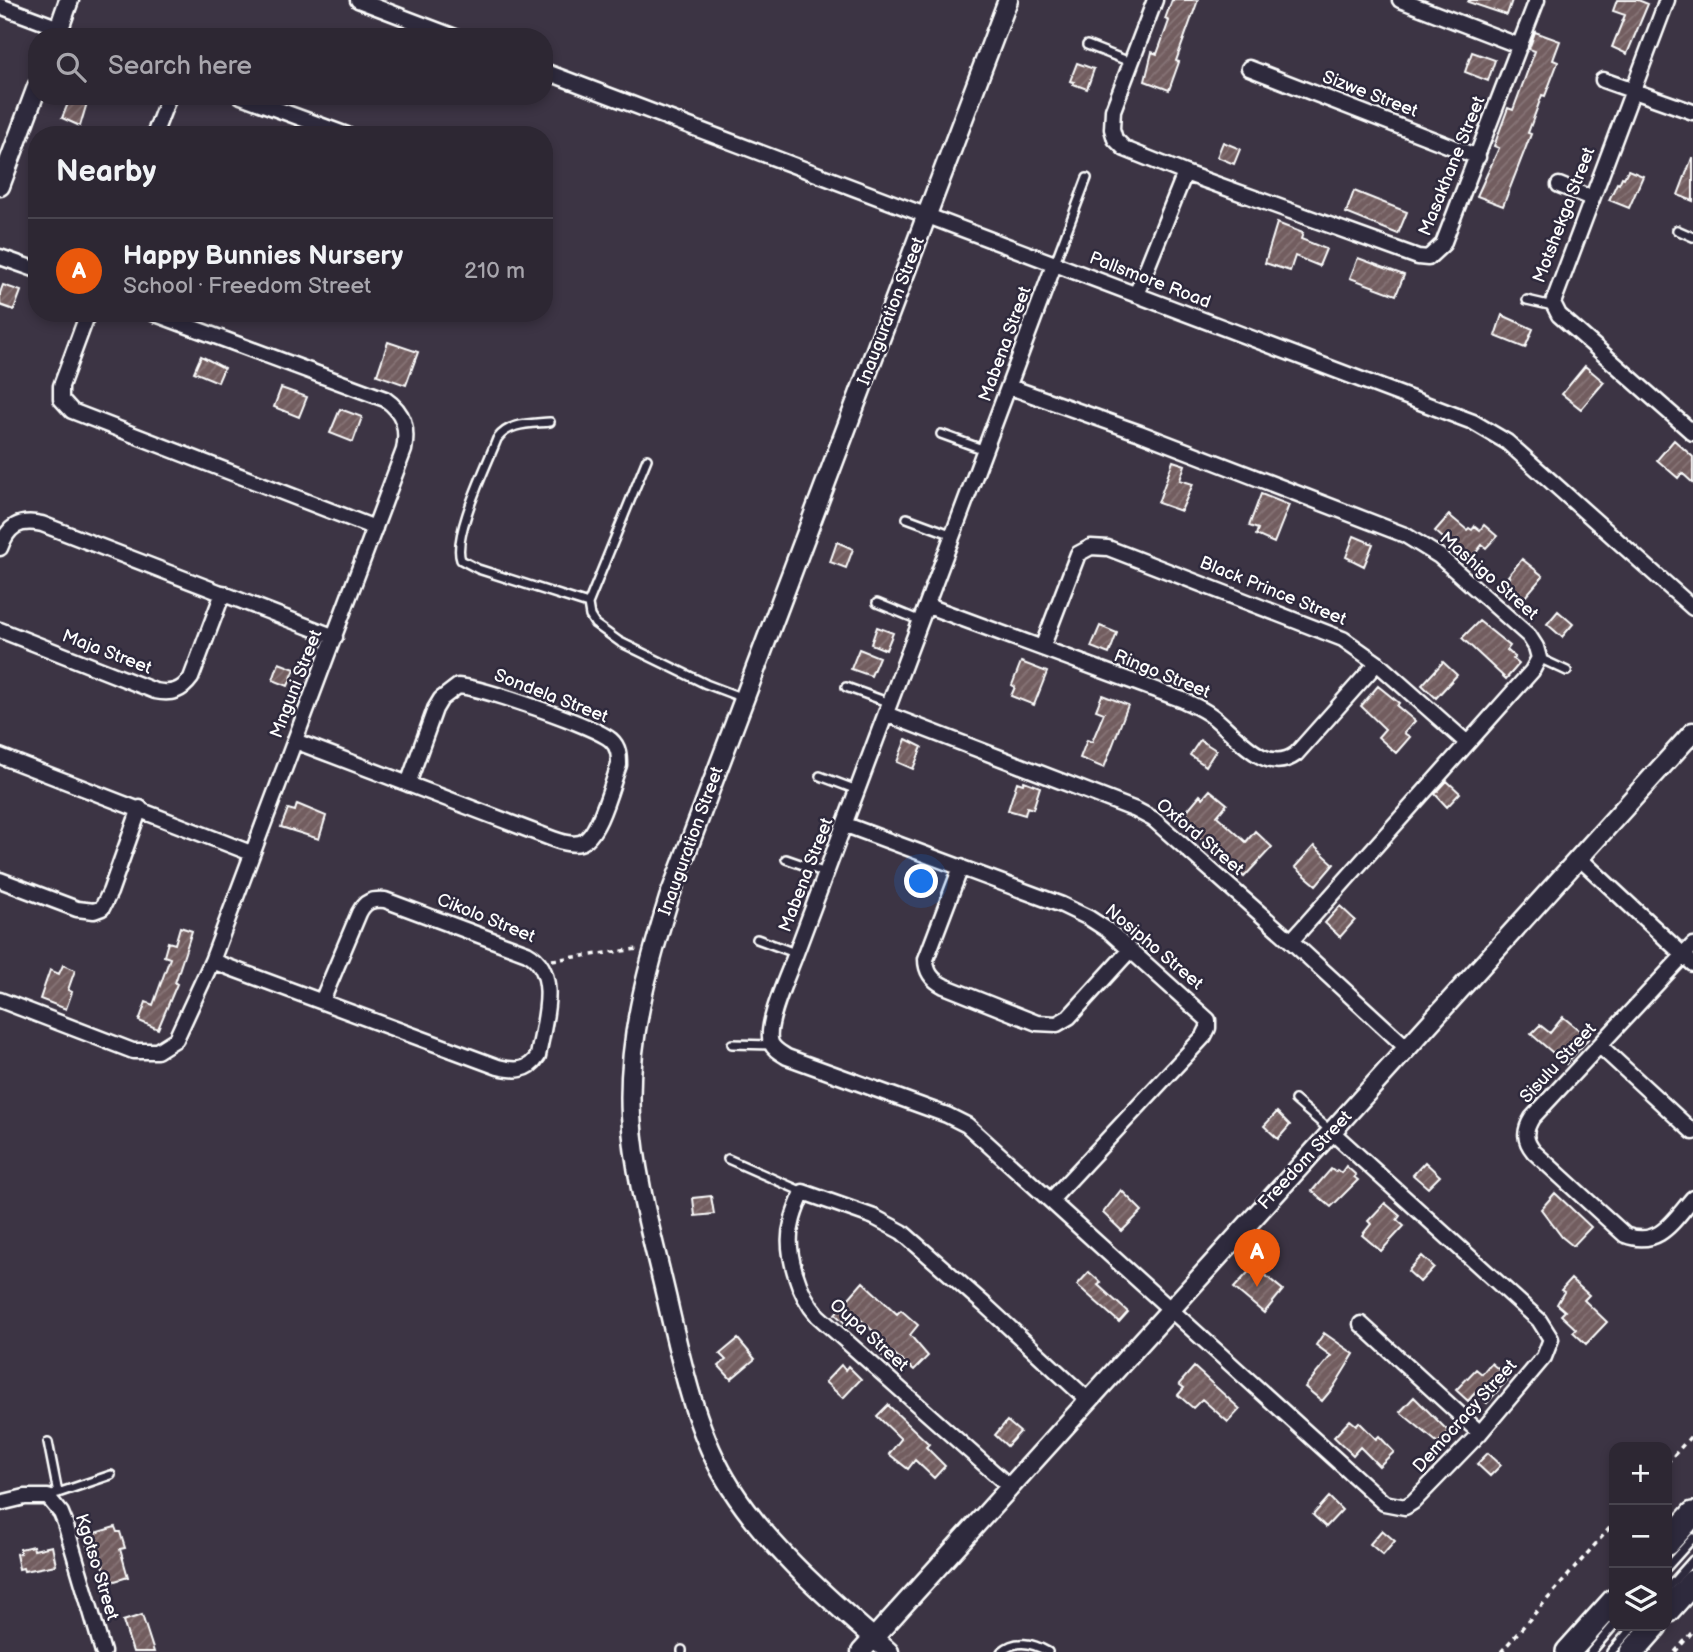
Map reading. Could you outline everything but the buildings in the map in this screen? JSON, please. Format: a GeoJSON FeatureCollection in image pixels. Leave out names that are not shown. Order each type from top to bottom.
{"type":"FeatureCollection","features":[{"type":"Feature","properties":{"kind":"main road"},"geometry":{"type":"LineString","coordinates":[[1672,1537],[1693,1514]]}},
{"type":"Feature","properties":{"kind":"main road"},"geometry":{"type":"LineString","coordinates":[[1672,1605],[1693,1582]]}},
{"type":"Feature","properties":{"kind":"main road"},"geometry":{"type":"LineString","coordinates":[[1568,1652],[1609,1607]]}},
{"type":"Feature","properties":{"kind":"main road"},"geometry":{"type":"LineString","coordinates":[[1632,1652],[1651,1631]]}},
{"type":"Feature","properties":{"kind":"street"},"geometry":{"type":"LineString","coordinates":[[59,28],[69,0]]}},
{"type":"Feature","properties":{"kind":"street"},"geometry":{"type":"LineString","coordinates":[[358,0],[431,28]]}},
{"type":"Feature","properties":{"kind":"street","name":"Inauguration Street"},"geometry":{"type":"LineString","coordinates":[[889,1652],[787,1557],[753,1521],[713,1456],[683,1369],[636,1160],[631,1116],[631,1082],[636,1019],[669,898],[1008,0]]}},
{"type":"Feature","properties":{"kind":"street"},"geometry":{"type":"LineString","coordinates":[[1130,62],[1154,0]]}},
{"type":"Feature","properties":{"kind":"street"},"geometry":{"type":"LineString","coordinates":[[1400,0],[1520,46]]}},
{"type":"Feature","properties":{"kind":"street","name":"Masakhane Street"},"geometry":{"type":"LineString","coordinates":[[1130,62],[1112,120],[1115,139],[1125,149],[1418,257],[1428,258],[1438,251],[1443,243],[1537,0]]}},
{"type":"Feature","properties":{"kind":"street","name":"Motshekga Street"},"geometry":{"type":"LineString","coordinates":[[1667,0],[1553,299],[1553,306],[1559,315],[1693,433]]}},
{"type":"Feature","properties":{"kind":"street"},"geometry":{"type":"LineString","coordinates":[[0,6],[46,28]]}},
{"type":"Feature","properties":{"kind":"street","name":"Sizwe Street"},"geometry":{"type":"LineString","coordinates":[[1248,68],[1478,157]]}},
{"type":"Feature","properties":{"kind":"street","name":"Pallsmore Road"},"geometry":{"type":"LineString","coordinates":[[553,74],[1473,422],[1493,432],[1542,471],[1693,608]]}},
{"type":"Feature","properties":{"kind":"street"},"geometry":{"type":"LineString","coordinates":[[1603,80],[1693,112]]}},
{"type":"Feature","properties":{"kind":"street"},"geometry":{"type":"LineString","coordinates":[[0,186],[30,105]]}},
{"type":"Feature","properties":{"kind":"street"},"geometry":{"type":"LineString","coordinates":[[158,126],[166,105]]}},
{"type":"Feature","properties":{"kind":"street"},"geometry":{"type":"LineString","coordinates":[[265,105],[323,126]]}},
{"type":"Feature","properties":{"kind":"street"},"geometry":{"type":"LineString","coordinates":[[1136,295],[1185,173]]}},
{"type":"Feature","properties":{"kind":"street"},"geometry":{"type":"LineString","coordinates":[[1559,185],[1591,198]]}},
{"type":"Feature","properties":{"kind":"street"},"geometry":{"type":"LineString","coordinates":[[0,257],[28,267]]}},
{"type":"Feature","properties":{"kind":"street","name":"Mabena Street"},"geometry":{"type":"LineString","coordinates":[[772,1045],[772,1021],[796,953],[1054,265]]}},
{"type":"Feature","properties":{"kind":"street"},"geometry":{"type":"LineString","coordinates":[[85,322],[61,386],[61,399],[65,405],[86,417],[375,528]]}},
{"type":"Feature","properties":{"kind":"street","name":"Mnguni Street"},"geometry":{"type":"LineString","coordinates":[[0,1000],[134,1051],[156,1051],[176,1039],[212,961],[335,637],[406,440],[404,421],[396,408],[385,399],[177,322]]}},
{"type":"Feature","properties":{"kind":"street","name":"Mashigo Street"},"geometry":{"type":"LineString","coordinates":[[1010,387],[1140,433],[1405,534],[1439,556],[1529,636],[1539,658]]}},
{"type":"Feature","properties":{"kind":"street"},"geometry":{"type":"LineString","coordinates":[[0,548],[13,525],[31,522],[335,637]]}},
{"type":"Feature","properties":{"kind":"street","name":"Black Prince Street"},"geometry":{"type":"LineString","coordinates":[[1042,648],[1078,554],[1091,547],[1108,548],[1351,644],[1377,663],[1466,742]]}},
{"type":"Feature","properties":{"kind":"street","name":"Maja Street"},"geometry":{"type":"LineString","coordinates":[[0,630],[155,691],[172,693],[191,678],[223,593]]}},
{"type":"Feature","properties":{"kind":"street","name":"Ringo Street"},"geometry":{"type":"LineString","coordinates":[[928,606],[1200,708],[1259,755],[1273,762],[1281,762],[1296,754],[1377,663]]}},
{"type":"Feature","properties":{"kind":"street"},"geometry":{"type":"LineString","coordinates":[[1291,941],[1532,671],[1539,658]]}},
{"type":"Feature","properties":{"kind":"street","name":"Sondela Street"},"geometry":{"type":"LineString","coordinates":[[295,741],[408,784],[553,839],[579,844],[587,840],[597,827],[619,765],[617,746],[601,734],[480,689],[458,686],[441,699],[435,709],[408,784]]}},
{"type":"Feature","properties":{"kind":"street","name":"Oxford Street"},"geometry":{"type":"LineString","coordinates":[[888,709],[1144,814],[1169,831],[1406,1047]]}},
{"type":"Feature","properties":{"kind":"street","name":"Freedom Street"},"geometry":{"type":"LineString","coordinates":[[861,1652],[1693,732]]}},
{"type":"Feature","properties":{"kind":"street"},"geometry":{"type":"LineString","coordinates":[[0,756],[251,853]]}},
{"type":"Feature","properties":{"kind":"street"},"geometry":{"type":"LineString","coordinates":[[0,880],[77,909],[94,911],[102,908],[140,808]]}},
{"type":"Feature","properties":{"kind":"street","name":"Nosipho Street"},"geometry":{"type":"LineString","coordinates":[[846,825],[1079,913],[1109,932],[1208,1020],[1204,1036],[1052,1200]]}},
{"type":"Feature","properties":{"kind":"street"},"geometry":{"type":"LineString","coordinates":[[1578,857],[1690,954]]}},
{"type":"Feature","properties":{"kind":"street"},"geometry":{"type":"LineString","coordinates":[[961,867],[926,959],[932,977],[944,986],[1037,1023],[1057,1024],[1069,1017],[1130,950]]}},
{"type":"Feature","properties":{"kind":"street","name":"Cikolo Street"},"geometry":{"type":"LineString","coordinates":[[212,961],[498,1067],[512,1070],[524,1069],[538,1056],[547,1001],[545,975],[540,961],[527,953],[385,900],[368,902],[359,913],[322,1001]]}},
{"type":"Feature","properties":{"kind":"street","name":"Sisulu Street"},"geometry":{"type":"LineString","coordinates":[[1690,954],[1532,1118],[1525,1134],[1527,1144],[1625,1235],[1644,1240],[1657,1236],[1693,1198]]}},
{"type":"Feature","properties":{"kind":"street"},"geometry":{"type":"LineString","coordinates":[[772,1045],[788,1057],[958,1120],[1052,1200],[1170,1308]]}},
{"type":"Feature","properties":{"kind":"street"},"geometry":{"type":"LineString","coordinates":[[1600,1046],[1693,1132]]}},
{"type":"Feature","properties":{"kind":"street","name":"Democracy Street"},"geometry":{"type":"LineString","coordinates":[[1170,1308],[1384,1503],[1399,1507],[1413,1502],[1480,1433],[1544,1357],[1551,1339],[1547,1330],[1332,1132]]}},
{"type":"Feature","properties":{"kind":"street"},"geometry":{"type":"LineString","coordinates":[[803,1192],[874,1217],[902,1232],[1089,1401]]}},
{"type":"Feature","properties":{"kind":"street","name":"Oupa Street"},"geometry":{"type":"LineString","coordinates":[[803,1192],[791,1225],[790,1245],[806,1302],[818,1316],[1010,1487]]}},
{"type":"Feature","properties":{"kind":"street"},"geometry":{"type":"LineString","coordinates":[[1362,1324],[1480,1433]]}},
{"type":"Feature","properties":{"kind":"street"},"geometry":{"type":"LineString","coordinates":[[0,1503],[25,1497],[53,1495]]}},
{"type":"Feature","properties":{"kind":"street","name":"Kgotso Street"},"geometry":{"type":"LineString","coordinates":[[53,1495],[65,1523],[103,1652]]}},
{"type":"Feature","properties":{"kind":"lane"},"geometry":{"type":"LineString","coordinates":[[1087,45],[1130,62]]}},
{"type":"Feature","properties":{"kind":"lane"},"geometry":{"type":"LineString","coordinates":[[1054,265],[1087,178]]}},
{"type":"Feature","properties":{"kind":"lane"},"geometry":{"type":"LineString","coordinates":[[1677,230],[1693,237]]}},
{"type":"Feature","properties":{"kind":"lane"},"geometry":{"type":"LineString","coordinates":[[1527,300],[1553,306]]}},
{"type":"Feature","properties":{"kind":"lane"},"geometry":{"type":"LineString","coordinates":[[550,422],[519,425],[500,434],[464,525],[459,554],[461,560],[478,569],[588,604]]}},
{"type":"Feature","properties":{"kind":"lane"},"geometry":{"type":"LineString","coordinates":[[941,434],[986,450]]}},
{"type":"Feature","properties":{"kind":"lane"},"geometry":{"type":"LineString","coordinates":[[647,459],[588,604],[590,616],[595,624],[620,642],[706,684],[743,698]]}},
{"type":"Feature","properties":{"kind":"lane"},"geometry":{"type":"LineString","coordinates":[[907,518],[954,535]]}},
{"type":"Feature","properties":{"kind":"lane"},"geometry":{"type":"LineString","coordinates":[[877,603],[921,621]]}},
{"type":"Feature","properties":{"kind":"lane"},"geometry":{"type":"LineString","coordinates":[[1539,658],[1567,671]]}},
{"type":"Feature","properties":{"kind":"lane"},"geometry":{"type":"LineString","coordinates":[[846,687],[888,709]]}},
{"type":"Feature","properties":{"kind":"lane"},"geometry":{"type":"LineString","coordinates":[[820,776],[858,790]]}},
{"type":"Feature","properties":{"kind":"lane"},"geometry":{"type":"LineString","coordinates":[[786,859],[826,873]]}},
{"type":"Feature","properties":{"kind":"lane"},"geometry":{"type":"LineString","coordinates":[[758,939],[796,953]]}},
{"type":"Feature","properties":{"kind":"lane"},"geometry":{"type":"LineString","coordinates":[[732,1044],[772,1045]]}},
{"type":"Feature","properties":{"kind":"lane"},"geometry":{"type":"LineString","coordinates":[[1295,1100],[1332,1132]]}},
{"type":"Feature","properties":{"kind":"lane"},"geometry":{"type":"LineString","coordinates":[[728,1158],[803,1192]]}},
{"type":"Feature","properties":{"kind":"lane"},"geometry":{"type":"LineString","coordinates":[[48,1442],[53,1495],[111,1475]]}},
{"type":"Feature","properties":{"kind":"lane"},"geometry":{"type":"LineString","coordinates":[[1672,1561],[1693,1538]]}},
{"type":"Feature","properties":{"kind":"lane"},"geometry":{"type":"LineString","coordinates":[[1672,1583],[1693,1560]]}},
{"type":"Feature","properties":{"kind":"lane"},"geometry":{"type":"LineString","coordinates":[[1591,1652],[1609,1631]]}},
{"type":"Feature","properties":{"kind":"lane"},"geometry":{"type":"LineString","coordinates":[[1611,1652],[1630,1631]]}},
{"type":"Feature","properties":{"kind":"lane"},"geometry":{"type":"LineString","coordinates":[[1001,1652],[1007,1646],[1019,1643],[1033,1644],[1048,1652]]}},
{"type":"Feature","properties":{"kind":"path"},"geometry":{"type":"LineString","coordinates":[[540,961],[654,947]]}},
{"type":"Feature","properties":{"kind":"path"},"geometry":{"type":"LineString","coordinates":[[1672,1458],[1693,1434]]}},
{"type":"Feature","properties":{"kind":"path"},"geometry":{"type":"LineString","coordinates":[[1501,1652],[1609,1529]]}},
{"type":"Feature","properties":{"kind":"path"},"geometry":{"type":"LineString","coordinates":[[1675,1652],[1693,1631]]}},
{"type":"Feature","properties":{"kind":"place","name":"Happy Bunnies Nursery"},"geometry":{"type":"Point","coordinates":[1257,1287]}}]}
